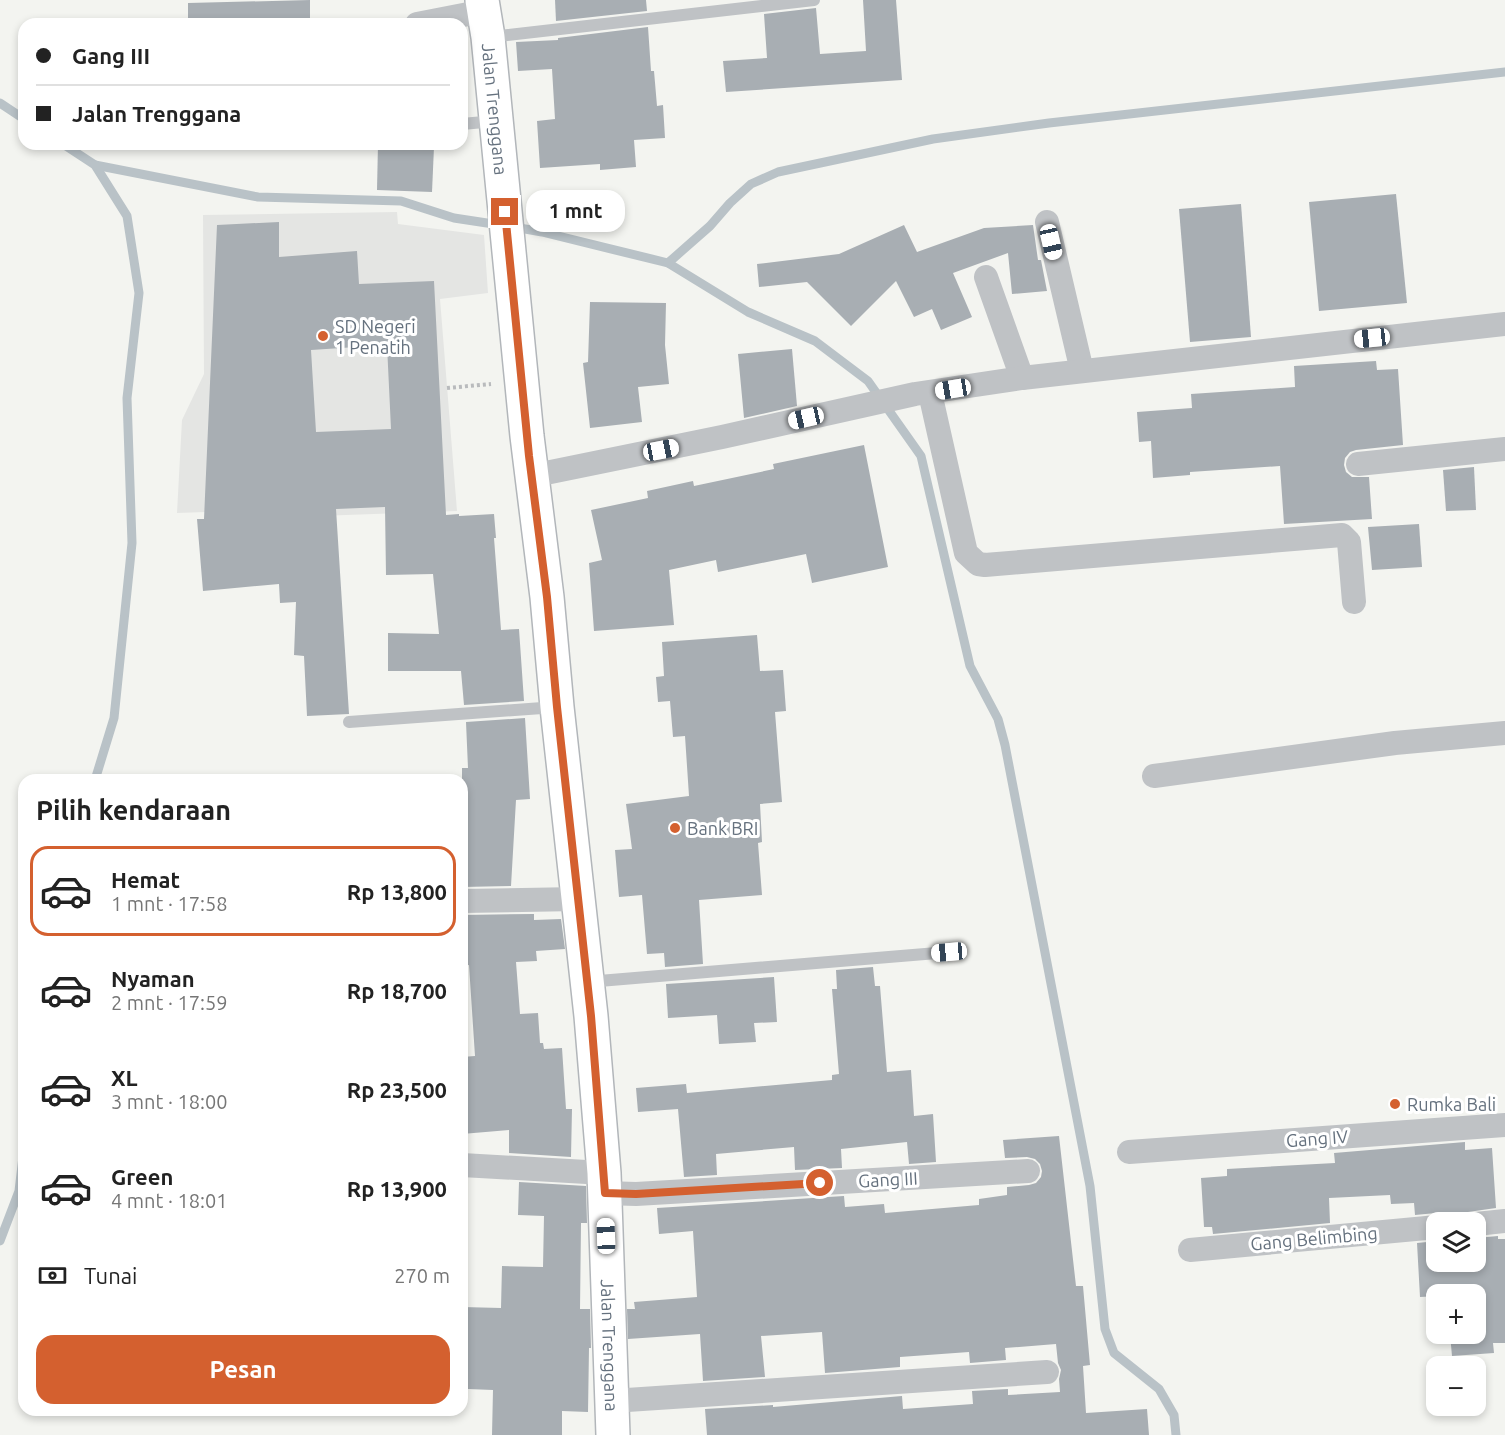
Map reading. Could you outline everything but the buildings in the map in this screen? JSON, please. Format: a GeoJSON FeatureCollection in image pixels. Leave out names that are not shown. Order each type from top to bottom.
{"type":"FeatureCollection","features":[{"type":"Feature","properties":{"kind":"main road","name":"Jalan Trenggana"},"geometry":{"type":"LineString","coordinates":[[485,16],[531,477],[547,597],[591,1016],[605,1183],[613,1435]]}},
{"type":"Feature","properties":{"kind":"street"},"geometry":{"type":"LineString","coordinates":[[468,18],[485,16]]}},
{"type":"Feature","properties":{"kind":"street"},"geometry":{"type":"LineString","coordinates":[[1047,222],[1082,371]]}},
{"type":"Feature","properties":{"kind":"street"},"geometry":{"type":"LineString","coordinates":[[986,277],[1022,378]]}},
{"type":"Feature","properties":{"kind":"street"},"geometry":{"type":"LineString","coordinates":[[531,477],[922,393],[1022,378],[1505,324]]}},
{"type":"Feature","properties":{"kind":"street"},"geometry":{"type":"LineString","coordinates":[[922,393],[966,554],[978,564],[1342,535],[1350,542],[1354,602]]}},
{"type":"Feature","properties":{"kind":"street"},"geometry":{"type":"LineString","coordinates":[[1358,464],[1505,449]]}},
{"type":"Feature","properties":{"kind":"street"},"geometry":{"type":"LineString","coordinates":[[1154,776],[1395,743],[1505,732]]}},
{"type":"Feature","properties":{"kind":"street"},"geometry":{"type":"LineString","coordinates":[[468,901],[578,899]]}},
{"type":"Feature","properties":{"kind":"street","name":"Gang IV"},"geometry":{"type":"LineString","coordinates":[[1129,1152],[1505,1125]]}},
{"type":"Feature","properties":{"kind":"street","name":"Gang III"},"geometry":{"type":"LineString","coordinates":[[468,1166],[605,1183],[636,1194],[1028,1171]]}},
{"type":"Feature","properties":{"kind":"street"},"geometry":{"type":"LineString","coordinates":[[1486,1223],[1505,1221]]}},
{"type":"Feature","properties":{"kind":"street","name":"Gang Belimbing"},"geometry":{"type":"LineString","coordinates":[[1190,1250],[1426,1228]]}},
{"type":"Feature","properties":{"kind":"street"},"geometry":{"type":"LineString","coordinates":[[612,1401],[1047,1372]]}},
{"type":"Feature","properties":{"kind":"lane"},"geometry":{"type":"LineString","coordinates":[[485,16],[814,0]]}},
{"type":"Feature","properties":{"kind":"lane"},"geometry":{"type":"LineString","coordinates":[[468,123],[496,120]]}},
{"type":"Feature","properties":{"kind":"lane"},"geometry":{"type":"LineString","coordinates":[[349,722],[557,707]]}},
{"type":"Feature","properties":{"kind":"lane"},"geometry":{"type":"LineString","coordinates":[[586,982],[949,952]]}},
{"type":"Feature","properties":{"kind":"path"},"geometry":{"type":"LineString","coordinates":[[447,388],[496,384]]}},
{"type":"Feature","properties":{"kind":"shaded area","name":"SD Negeri 1 Penatih"},"geometry":{"type":"Polygon","coordinates":[[[397,212],[398,224],[484,235],[488,293],[440,299],[457,511],[263,518],[261,510],[177,513],[182,420],[204,374],[203,215],[397,212]]]}},
{"type":"Feature","properties":{"kind":"waterway"},"geometry":{"type":"LineString","coordinates":[[668,263],[710,226],[751,184],[778,172],[933,139],[1049,123],[1505,72]]}},
{"type":"Feature","properties":{"kind":"waterway"},"geometry":{"type":"LineString","coordinates":[[0,103],[18,115]]}},
{"type":"Feature","properties":{"kind":"waterway"},"geometry":{"type":"LineString","coordinates":[[72,150],[95,165],[127,216],[139,293],[127,398],[132,543],[114,718],[97,774]]}},
{"type":"Feature","properties":{"kind":"waterway"},"geometry":{"type":"LineString","coordinates":[[95,165],[258,197],[401,201],[454,218],[500,225]]}},
{"type":"Feature","properties":{"kind":"waterway"},"geometry":{"type":"LineString","coordinates":[[514,227],[668,263],[748,312],[815,341],[868,381],[921,456],[970,666],[998,719],[1005,745],[1090,1186],[1105,1329],[1114,1353],[1159,1389],[1174,1415],[1176,1435]]}},
{"type":"Feature","properties":{"kind":"waterway"},"geometry":{"type":"LineString","coordinates":[[0,1241],[18,1194]]}},
{"type":"Feature","properties":{"kind":"place","name":"SD Negeri 1 Penatih"},"geometry":{"type":"Point","coordinates":[323,336]}},
{"type":"Feature","properties":{"kind":"place","name":"Bank BRI"},"geometry":{"type":"Point","coordinates":[675,828]}},
{"type":"Feature","properties":{"kind":"place","name":"Rumka Bali"},"geometry":{"type":"Point","coordinates":[1395,1104]}},
{"type":"Feature","properties":{"kind":"route"},"geometry":{"type":"LineString","coordinates":[[505,212],[529,456],[547,597],[591,1016],[605,1193],[636,1194],[820,1183]]}}]}
